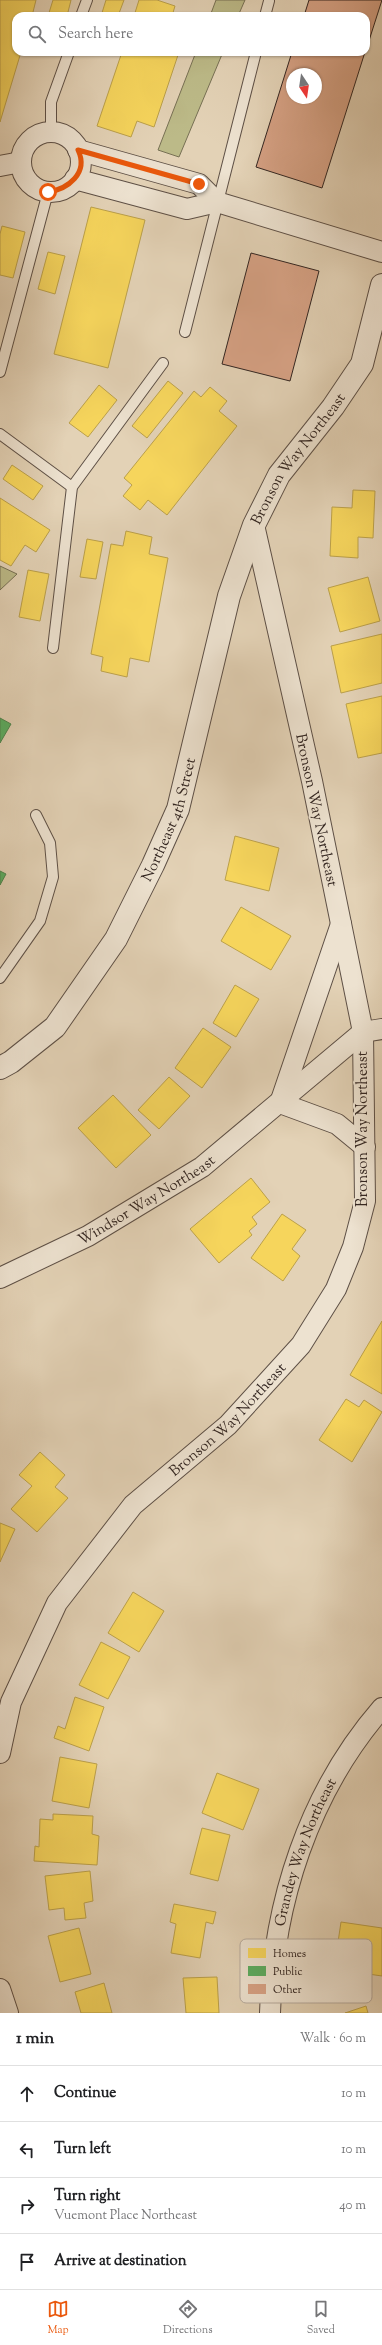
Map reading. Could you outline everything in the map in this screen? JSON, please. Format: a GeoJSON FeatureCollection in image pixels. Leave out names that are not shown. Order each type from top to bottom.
{"type":"FeatureCollection","features":[{"type":"Feature","properties":{"kind":"street"},"geometry":{"type":"LineString","coordinates":[[51,132],[68,137],[78,150],[81,164],[70,185],[61,190],[48,192],[36,188],[26,179],[21,167],[23,150],[31,139],[41,133],[51,132]]}},
{"type":"Feature","properties":{"kind":"street"},"geometry":{"type":"LineString","coordinates":[[78,150],[199,184],[217,202],[382,252]]}},
{"type":"Feature","properties":{"kind":"street"},"geometry":{"type":"LineString","coordinates":[[0,166],[21,162]]}},
{"type":"Feature","properties":{"kind":"street"},"geometry":{"type":"LineString","coordinates":[[75,178],[187,209],[217,202]]}},
{"type":"Feature","properties":{"kind":"street","name":"Bronson Way Northeast"},"geometry":{"type":"LineString","coordinates":[[0,1753],[11,1702],[57,1603],[133,1505],[228,1425],[301,1345],[336,1289],[353,1247],[365,1201],[371,1160],[363,1032],[312,782],[254,525],[279,475],[333,406],[362,364],[382,285]]}},
{"type":"Feature","properties":{"kind":"street","name":"Northeast 4th Street"},"geometry":{"type":"LineString","coordinates":[[0,1068],[11,1062],[55,1027],[116,940],[153,866],[178,809],[229,596],[254,525]]}},
{"type":"Feature","properties":{"kind":"street"},"geometry":{"type":"LineString","coordinates":[[341,924],[280,1103],[337,1124],[371,1160]]}},
{"type":"Feature","properties":{"kind":"street"},"geometry":{"type":"LineString","coordinates":[[363,1032],[382,1029]]}},
{"type":"Feature","properties":{"kind":"street","name":"Windsor Way Northeast"},"geometry":{"type":"LineString","coordinates":[[0,1278],[88,1236],[202,1167],[363,1032]]}},
{"type":"Feature","properties":{"kind":"street","name":"Grandey Way Northeast"},"geometry":{"type":"LineString","coordinates":[[277,1939],[290,1877],[309,1822],[343,1762],[382,1708]]}},
{"type":"Feature","properties":{"kind":"street"},"geometry":{"type":"LineString","coordinates":[[0,1989],[8,2013]]}},
{"type":"Feature","properties":{"kind":"street","name":"Grandey Way Northeast"},"geometry":{"type":"LineString","coordinates":[[270,2013],[271,2003]]}},
{"type":"Feature","properties":{"kind":"lane"},"geometry":{"type":"LineString","coordinates":[[82,12],[87,0]]}},
{"type":"Feature","properties":{"kind":"lane"},"geometry":{"type":"LineString","coordinates":[[266,12],[269,1]]}},
{"type":"Feature","properties":{"kind":"lane"},"geometry":{"type":"LineString","coordinates":[[51,132],[51,102],[68,56]]}},
{"type":"Feature","properties":{"kind":"lane"},"geometry":{"type":"LineString","coordinates":[[185,332],[255,56]]}},
{"type":"Feature","properties":{"kind":"lane"},"geometry":{"type":"LineString","coordinates":[[0,372],[48,192]]}},
{"type":"Feature","properties":{"kind":"lane"},"geometry":{"type":"LineString","coordinates":[[53,648],[72,487],[162,363]]}},
{"type":"Feature","properties":{"kind":"lane"},"geometry":{"type":"LineString","coordinates":[[0,434],[72,487]]}},
{"type":"Feature","properties":{"kind":"lane"},"geometry":{"type":"LineString","coordinates":[[0,978],[40,922],[53,877],[50,843],[36,815]]}},
{"type":"Feature","properties":{"kind":"shaded area"},"geometry":{"type":"Polygon","coordinates":[[[216,0],[245,0],[240,12],[212,12],[216,0]]]}},
{"type":"Feature","properties":{"kind":"shaded area"},"geometry":{"type":"Polygon","coordinates":[[[194,56],[221,56],[179,157],[158,150],[194,56]]]}},
{"type":"Feature","properties":{"kind":"shaded area"},"geometry":{"type":"Polygon","coordinates":[[[0,566],[17,574],[0,590],[0,566]]]}},
{"type":"Feature","properties":{"kind":"building: Homes"},"geometry":{"type":"Polygon","coordinates":[[[0,0],[36,0],[33,12],[12,12],[12,56],[20,56],[0,122],[0,0]]]}},
{"type":"Feature","properties":{"kind":"building: Homes"},"geometry":{"type":"Polygon","coordinates":[[[53,0],[71,0],[68,12],[49,12],[53,0]]]}},
{"type":"Feature","properties":{"kind":"building: Homes"},"geometry":{"type":"Polygon","coordinates":[[[106,0],[124,0],[120,12],[102,12],[106,0]]]}},
{"type":"Feature","properties":{"kind":"building: Homes"},"geometry":{"type":"Polygon","coordinates":[[[139,0],[157,0],[175,6],[173,12],[135,12],[139,0]]]}},
{"type":"Feature","properties":{"kind":"building: Homes"},"geometry":{"type":"Polygon","coordinates":[[[121,56],[178,56],[154,127],[137,121],[131,137],[97,126],[121,56]]]}},
{"type":"Feature","properties":{"kind":"building: Homes"},"geometry":{"type":"Polygon","coordinates":[[[91,207],[145,220],[108,368],[54,354],[91,207]]]}},
{"type":"Feature","properties":{"kind":"building: Homes"},"geometry":{"type":"Polygon","coordinates":[[[2,226],[25,232],[13,278],[0,275],[0,234],[2,226]]]}},
{"type":"Feature","properties":{"kind":"building: Homes"},"geometry":{"type":"Polygon","coordinates":[[[48,252],[65,256],[55,294],[38,289],[48,252]]]}},
{"type":"Feature","properties":{"kind":"building: Homes"},"geometry":{"type":"Polygon","coordinates":[[[168,381],[183,393],[147,438],[132,426],[168,381]]]}},
{"type":"Feature","properties":{"kind":"building: Homes"},"geometry":{"type":"Polygon","coordinates":[[[99,385],[117,400],[88,437],[69,423],[99,385]]]}},
{"type":"Feature","properties":{"kind":"building: Homes"},"geometry":{"type":"Polygon","coordinates":[[[210,387],[227,401],[219,411],[237,426],[167,515],[148,500],[140,510],[123,496],[132,485],[124,478],[194,391],[201,397],[210,387]]]}},
{"type":"Feature","properties":{"kind":"building: Homes"},"geometry":{"type":"Polygon","coordinates":[[[12,465],[43,486],[33,500],[3,479],[12,465]]]}},
{"type":"Feature","properties":{"kind":"building: Homes"},"geometry":{"type":"Polygon","coordinates":[[[353,490],[375,491],[373,538],[358,537],[358,558],[330,556],[332,507],[352,508],[353,490]]]}},
{"type":"Feature","properties":{"kind":"building: Homes"},"geometry":{"type":"Polygon","coordinates":[[[0,498],[50,530],[36,552],[25,545],[11,566],[0,560],[0,498]]]}},
{"type":"Feature","properties":{"kind":"building: Homes"},"geometry":{"type":"Polygon","coordinates":[[[126,531],[152,537],[149,554],[168,558],[149,662],[130,658],[127,677],[101,671],[103,657],[91,654],[111,544],[123,546],[126,531]]]}},
{"type":"Feature","properties":{"kind":"building: Homes"},"geometry":{"type":"Polygon","coordinates":[[[87,539],[103,542],[96,579],[80,577],[87,539]]]}},
{"type":"Feature","properties":{"kind":"building: Homes"},"geometry":{"type":"Polygon","coordinates":[[[28,570],[49,574],[40,621],[19,617],[28,570]]]}},
{"type":"Feature","properties":{"kind":"building: Homes"},"geometry":{"type":"Polygon","coordinates":[[[368,577],[380,621],[340,632],[328,588],[368,577]]]}},
{"type":"Feature","properties":{"kind":"building: Homes"},"geometry":{"type":"Polygon","coordinates":[[[382,634],[382,683],[341,693],[331,646],[382,634]]]}},
{"type":"Feature","properties":{"kind":"building: Homes"},"geometry":{"type":"Polygon","coordinates":[[[382,696],[382,753],[358,758],[346,704],[382,696]]]}},
{"type":"Feature","properties":{"kind":"building: Homes"},"geometry":{"type":"Polygon","coordinates":[[[235,836],[279,848],[269,891],[225,880],[235,836]]]}},
{"type":"Feature","properties":{"kind":"building: Homes"},"geometry":{"type":"Polygon","coordinates":[[[241,907],[291,936],[271,970],[221,941],[241,907]]]}},
{"type":"Feature","properties":{"kind":"building: Homes"},"geometry":{"type":"Polygon","coordinates":[[[235,985],[259,999],[236,1037],[213,1023],[235,985]]]}},
{"type":"Feature","properties":{"kind":"building: Homes"},"geometry":{"type":"Polygon","coordinates":[[[203,1028],[231,1047],[202,1088],[175,1068],[203,1028]]]}},
{"type":"Feature","properties":{"kind":"building: Homes"},"geometry":{"type":"Polygon","coordinates":[[[169,1077],[190,1096],[159,1129],[138,1110],[169,1077]]]}},
{"type":"Feature","properties":{"kind":"building: Homes"},"geometry":{"type":"Polygon","coordinates":[[[113,1095],[151,1135],[116,1168],[78,1128],[113,1095]]]}},
{"type":"Feature","properties":{"kind":"building: Homes"},"geometry":{"type":"Polygon","coordinates":[[[251,1178],[270,1202],[252,1217],[257,1224],[249,1231],[252,1235],[219,1263],[190,1229],[251,1178]]]}},
{"type":"Feature","properties":{"kind":"building: Homes"},"geometry":{"type":"Polygon","coordinates":[[[282,1214],[306,1230],[292,1249],[300,1256],[283,1281],[251,1258],[282,1214]]]}},
{"type":"Feature","properties":{"kind":"building: Homes"},"geometry":{"type":"Polygon","coordinates":[[[382,1321],[382,1394],[350,1375],[382,1321]]]}},
{"type":"Feature","properties":{"kind":"building: Homes"},"geometry":{"type":"Polygon","coordinates":[[[346,1399],[359,1407],[364,1400],[382,1412],[352,1462],[319,1440],[346,1399]]]}},
{"type":"Feature","properties":{"kind":"building: Homes"},"geometry":{"type":"Polygon","coordinates":[[[40,1452],[65,1475],[55,1487],[68,1498],[37,1532],[11,1509],[32,1486],[19,1475],[40,1452]]]}},
{"type":"Feature","properties":{"kind":"building: Homes"},"geometry":{"type":"Polygon","coordinates":[[[0,1523],[15,1529],[0,1562],[0,1523]]]}},
{"type":"Feature","properties":{"kind":"building: Homes"},"geometry":{"type":"Polygon","coordinates":[[[133,1592],[164,1611],[139,1652],[108,1633],[133,1592]]]}},
{"type":"Feature","properties":{"kind":"building: Homes"},"geometry":{"type":"Polygon","coordinates":[[[101,1642],[130,1657],[108,1699],[79,1685],[101,1642]]]}},
{"type":"Feature","properties":{"kind":"building: Homes"},"geometry":{"type":"Polygon","coordinates":[[[75,1697],[104,1707],[89,1751],[54,1738],[58,1726],[65,1729],[75,1697]]]}},
{"type":"Feature","properties":{"kind":"building: Homes"},"geometry":{"type":"Polygon","coordinates":[[[60,1757],[97,1764],[89,1808],[52,1801],[60,1757]]]}},
{"type":"Feature","properties":{"kind":"building: Homes"},"geometry":{"type":"Polygon","coordinates":[[[217,1773],[259,1789],[243,1830],[202,1813],[217,1773]]]}},
{"type":"Feature","properties":{"kind":"building: Homes"},"geometry":{"type":"Polygon","coordinates":[[[53,1814],[93,1816],[92,1834],[99,1836],[97,1865],[34,1861],[35,1846],[39,1847],[40,1819],[53,1820],[53,1814]]]}},
{"type":"Feature","properties":{"kind":"building: Homes"},"geometry":{"type":"Polygon","coordinates":[[[202,1828],[230,1835],[218,1881],[190,1874],[202,1828]]]}},
{"type":"Feature","properties":{"kind":"building: Homes"},"geometry":{"type":"Polygon","coordinates":[[[90,1871],[93,1901],[84,1903],[86,1918],[65,1920],[64,1908],[49,1910],[45,1876],[90,1871]]]}},
{"type":"Feature","properties":{"kind":"building: Homes"},"geometry":{"type":"Polygon","coordinates":[[[174,1904],[216,1912],[213,1924],[206,1922],[200,1958],[171,1953],[176,1924],[170,1922],[174,1904]]]}},
{"type":"Feature","properties":{"kind":"building: Homes"},"geometry":{"type":"Polygon","coordinates":[[[341,1922],[382,1928],[382,1976],[372,1975],[372,1939],[338,1939],[341,1922]]]}},
{"type":"Feature","properties":{"kind":"building: Homes"},"geometry":{"type":"Polygon","coordinates":[[[79,1928],[91,1974],[60,1982],[48,1936],[79,1928]]]}},
{"type":"Feature","properties":{"kind":"building: Homes"},"geometry":{"type":"Polygon","coordinates":[[[217,1977],[219,2013],[186,2013],[183,1978],[217,1977]]]}},
{"type":"Feature","properties":{"kind":"building: Homes"},"geometry":{"type":"Polygon","coordinates":[[[104,1983],[112,2013],[81,2013],[75,1992],[104,1983]]]}},
{"type":"Feature","properties":{"kind":"building: Homes"},"geometry":{"type":"Polygon","coordinates":[[[366,2006],[368,2013],[345,2013],[366,2006]]]}},
{"type":"Feature","properties":{"kind":"building: Public"},"geometry":{"type":"Polygon","coordinates":[[[0,718],[11,724],[0,743],[0,718]]]}},
{"type":"Feature","properties":{"kind":"building: Public"},"geometry":{"type":"Polygon","coordinates":[[[0,871],[6,874],[0,885],[0,871]]]}},
{"type":"Feature","properties":{"kind":"building: Other"},"geometry":{"type":"Polygon","coordinates":[[[309,0],[382,0],[370,38],[370,12],[305,12],[309,0]]]}},
{"type":"Feature","properties":{"kind":"building: Other"},"geometry":{"type":"Polygon","coordinates":[[[291,56],[364,56],[322,188],[256,167],[286,71],[286,104],[322,104],[322,68],[287,68],[291,56]]]}},
{"type":"Feature","properties":{"kind":"building: Other"},"geometry":{"type":"Polygon","coordinates":[[[251,253],[319,271],[290,381],[222,364],[251,253]]]}},
{"type":"Feature","properties":{"kind":"route"},"geometry":{"type":"LineString","coordinates":[[48,192],[61,190],[70,185],[81,164],[78,150],[199,184]]}}]}
